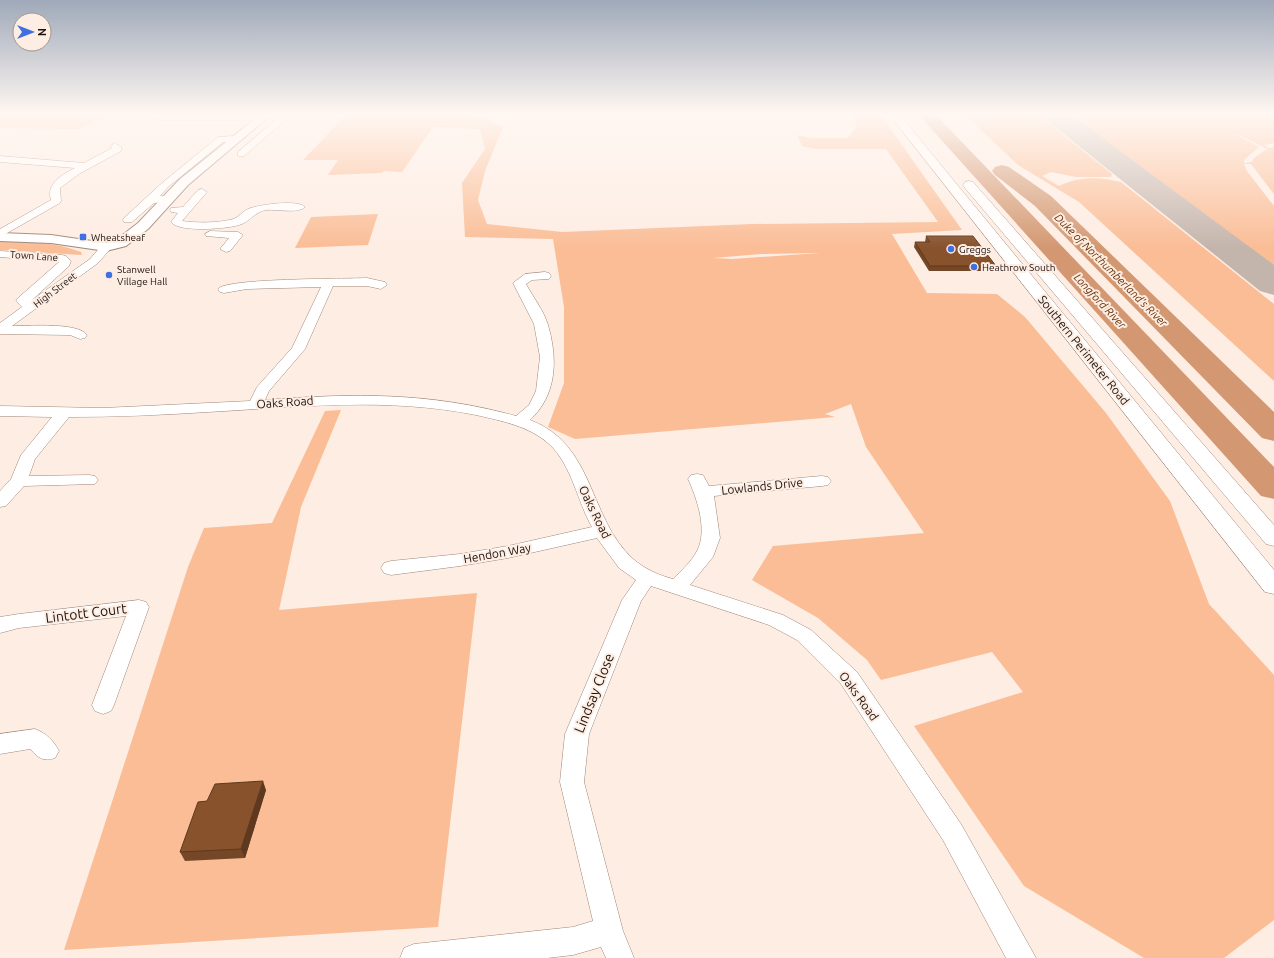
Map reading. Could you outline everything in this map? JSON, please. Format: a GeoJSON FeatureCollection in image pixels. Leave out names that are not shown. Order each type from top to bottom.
{"type":"FeatureCollection","features":[{"type":"Feature","properties":{"kind":"main road"},"geometry":{"type":"LineString","coordinates":[[106,247],[121,243],[131,237],[159,210],[184,182],[212,159]]}},
{"type":"Feature","properties":{"kind":"main road","name":"Town Lane"},"geometry":{"type":"LineString","coordinates":[[0,237],[51,239],[106,247]]}},
{"type":"Feature","properties":{"kind":"street"},"geometry":{"type":"LineString","coordinates":[[0,159],[87,166]]}},
{"type":"Feature","properties":{"kind":"street"},"geometry":{"type":"LineString","coordinates":[[0,234],[56,201],[53,192],[56,186],[100,159]]}},
{"type":"Feature","properties":{"kind":"street"},"geometry":{"type":"LineString","coordinates":[[128,220],[197,159]]}},
{"type":"Feature","properties":{"kind":"street","name":"Southern Perimeter Road"},"geometry":{"type":"LineString","coordinates":[[929,159],[1274,586]]}},
{"type":"Feature","properties":{"kind":"street","name":"Southern Perimeter Road"},"geometry":{"type":"LineString","coordinates":[[947,159],[1274,539]]}},
{"type":"Feature","properties":{"kind":"street"},"geometry":{"type":"LineString","coordinates":[[202,192],[176,222],[181,225],[214,224],[240,221],[250,212],[265,207],[300,207]]}},
{"type":"Feature","properties":{"kind":"street"},"geometry":{"type":"LineString","coordinates":[[151,200],[168,199]]}},
{"type":"Feature","properties":{"kind":"street"},"geometry":{"type":"LineString","coordinates":[[159,210],[186,210]]}},
{"type":"Feature","properties":{"kind":"street"},"geometry":{"type":"LineString","coordinates":[[214,224],[208,231],[210,234],[238,235],[226,249]]}},
{"type":"Feature","properties":{"kind":"street","name":"High Street"},"geometry":{"type":"LineString","coordinates":[[0,329],[94,261],[106,247]]}},
{"type":"Feature","properties":{"kind":"street","name":"Town Lane"},"geometry":{"type":"LineString","coordinates":[[0,254],[62,258],[66,261],[65,264],[22,301],[25,304],[36,304]]}},
{"type":"Feature","properties":{"kind":"street"},"geometry":{"type":"LineString","coordinates":[[519,421],[535,407],[543,391],[547,357],[541,324],[519,283],[529,277],[545,276]]}},
{"type":"Feature","properties":{"kind":"street"},"geometry":{"type":"LineString","coordinates":[[224,289],[247,285],[367,282],[381,285]]}},
{"type":"Feature","properties":{"kind":"street"},"geometry":{"type":"LineString","coordinates":[[256,404],[262,390],[298,348],[329,284]]}},
{"type":"Feature","properties":{"kind":"street"},"geometry":{"type":"LineString","coordinates":[[0,329],[72,331],[80,335]]}},
{"type":"Feature","properties":{"kind":"street","name":"Oaks Road"},"geometry":{"type":"LineString","coordinates":[[0,411],[62,414],[207,408],[348,398],[425,401],[459,406],[519,421],[537,429],[555,442],[567,455],[601,531],[620,558],[634,571],[647,578],[776,620],[804,635],[849,678],[952,832],[1022,958]]}},
{"type":"Feature","properties":{"kind":"street"},"geometry":{"type":"LineString","coordinates":[[0,502],[19,481],[27,458],[62,414]]}},
{"type":"Feature","properties":{"kind":"street"},"geometry":{"type":"LineString","coordinates":[[19,481],[89,480]]}},
{"type":"Feature","properties":{"kind":"street","name":"Lowlands Drive"},"geometry":{"type":"LineString","coordinates":[[678,587],[706,553],[711,538],[706,501],[700,485],[822,481]]}},
{"type":"Feature","properties":{"kind":"street","name":"Hendon Way"},"geometry":{"type":"LineString","coordinates":[[391,568],[460,560],[508,552],[601,531]]}},
{"type":"Feature","properties":{"kind":"street","name":"Lindsay Close"},"geometry":{"type":"LineString","coordinates":[[620,958],[609,931],[572,782],[577,734],[632,600],[647,578]]}},
{"type":"Feature","properties":{"kind":"street","name":"Lintott Court"},"geometry":{"type":"LineString","coordinates":[[0,625],[19,621],[139,607],[103,705]]}},
{"type":"Feature","properties":{"kind":"street"},"geometry":{"type":"LineString","coordinates":[[0,744],[35,739],[47,751]]}},
{"type":"Feature","properties":{"kind":"street"},"geometry":{"type":"LineString","coordinates":[[414,958],[573,941],[609,931]]}},
{"type":"Feature","properties":{"kind":"shaded area"},"geometry":{"type":"Polygon","coordinates":[[[304,159],[411,159],[402,172],[384,171],[381,173],[328,175],[338,160],[303,160],[304,159]]]}},
{"type":"Feature","properties":{"kind":"shaded area"},"geometry":{"type":"Polygon","coordinates":[[[478,159],[490,159],[485,171],[478,200],[487,224],[562,232],[752,224],[938,222],[893,159],[912,159],[962,230],[892,234],[927,293],[997,294],[1025,317],[1106,413],[1170,501],[1209,604],[1274,675],[1274,920],[1224,958],[1144,958],[1024,886],[914,726],[1023,692],[992,652],[881,680],[867,660],[818,618],[752,580],[773,546],[924,533],[866,447],[851,404],[825,414],[835,417],[575,439],[548,427],[564,383],[564,307],[553,239],[465,237],[462,183],[478,159]],[[820,253],[761,254],[713,258],[732,259],[820,253]]]}},
{"type":"Feature","properties":{"kind":"shaded area"},"geometry":{"type":"Polygon","coordinates":[[[1011,159],[1093,159],[1112,174],[1111,177],[1076,177],[1051,172],[1042,176],[1059,186],[1074,180],[1090,178],[1121,182],[1274,304],[1274,381],[1079,202],[1018,165],[1011,159]]]}},
{"type":"Feature","properties":{"kind":"shaded area"},"geometry":{"type":"Polygon","coordinates":[[[1129,159],[1245,159],[1244,163],[1252,162],[1254,159],[1274,159],[1274,194],[1251,164],[1244,164],[1247,171],[1274,206],[1274,266],[1129,159]]]}},
{"type":"Feature","properties":{"kind":"shaded area"},"geometry":{"type":"Polygon","coordinates":[[[378,214],[368,245],[295,248],[311,217],[378,214]]]}},
{"type":"Feature","properties":{"kind":"shaded area"},"geometry":{"type":"Polygon","coordinates":[[[0,241],[51,244],[81,252],[82,255],[0,250],[0,241]]]}},
{"type":"Feature","properties":{"kind":"shaded area"},"geometry":{"type":"Polygon","coordinates":[[[341,410],[301,507],[279,610],[477,593],[438,927],[64,950],[188,567],[204,528],[272,523],[325,411],[341,410]]]}},
{"type":"Feature","properties":{"kind":"building"},"geometry":{"type":"Polygon","coordinates":[[[926,236],[973,236],[996,266],[930,266],[915,242],[930,242],[926,236]]]}},
{"type":"Feature","properties":{"kind":"building"},"geometry":{"type":"Polygon","coordinates":[[[263,781],[241,849],[180,852],[198,802],[207,801],[215,784],[263,781]]]}},
{"type":"Feature","properties":{"kind":"waterway","name":"Longford River"},"geometry":{"type":"LineString","coordinates":[[968,159],[1274,488]]}},
{"type":"Feature","properties":{"kind":"waterway","name":"Duke of Northumberland's River"},"geometry":{"type":"LineString","coordinates":[[1002,171],[1043,201],[1274,431]]}},
{"type":"Feature","properties":{"kind":"taxiway"},"geometry":{"type":"LineString","coordinates":[[1112,159],[1274,283]]}},
{"type":"Feature","properties":{"kind":"place","name":"Wheatsheaf"},"geometry":{"type":"Point","coordinates":[83,237]}},
{"type":"Feature","properties":{"kind":"place","name":"Greggs"},"geometry":{"type":"Point","coordinates":[951,249]}},
{"type":"Feature","properties":{"kind":"place","name":"Heathrow South"},"geometry":{"type":"Point","coordinates":[974,267]}},
{"type":"Feature","properties":{"kind":"place","name":"Stanwell Village Hall"},"geometry":{"type":"Point","coordinates":[109,275]}}]}
